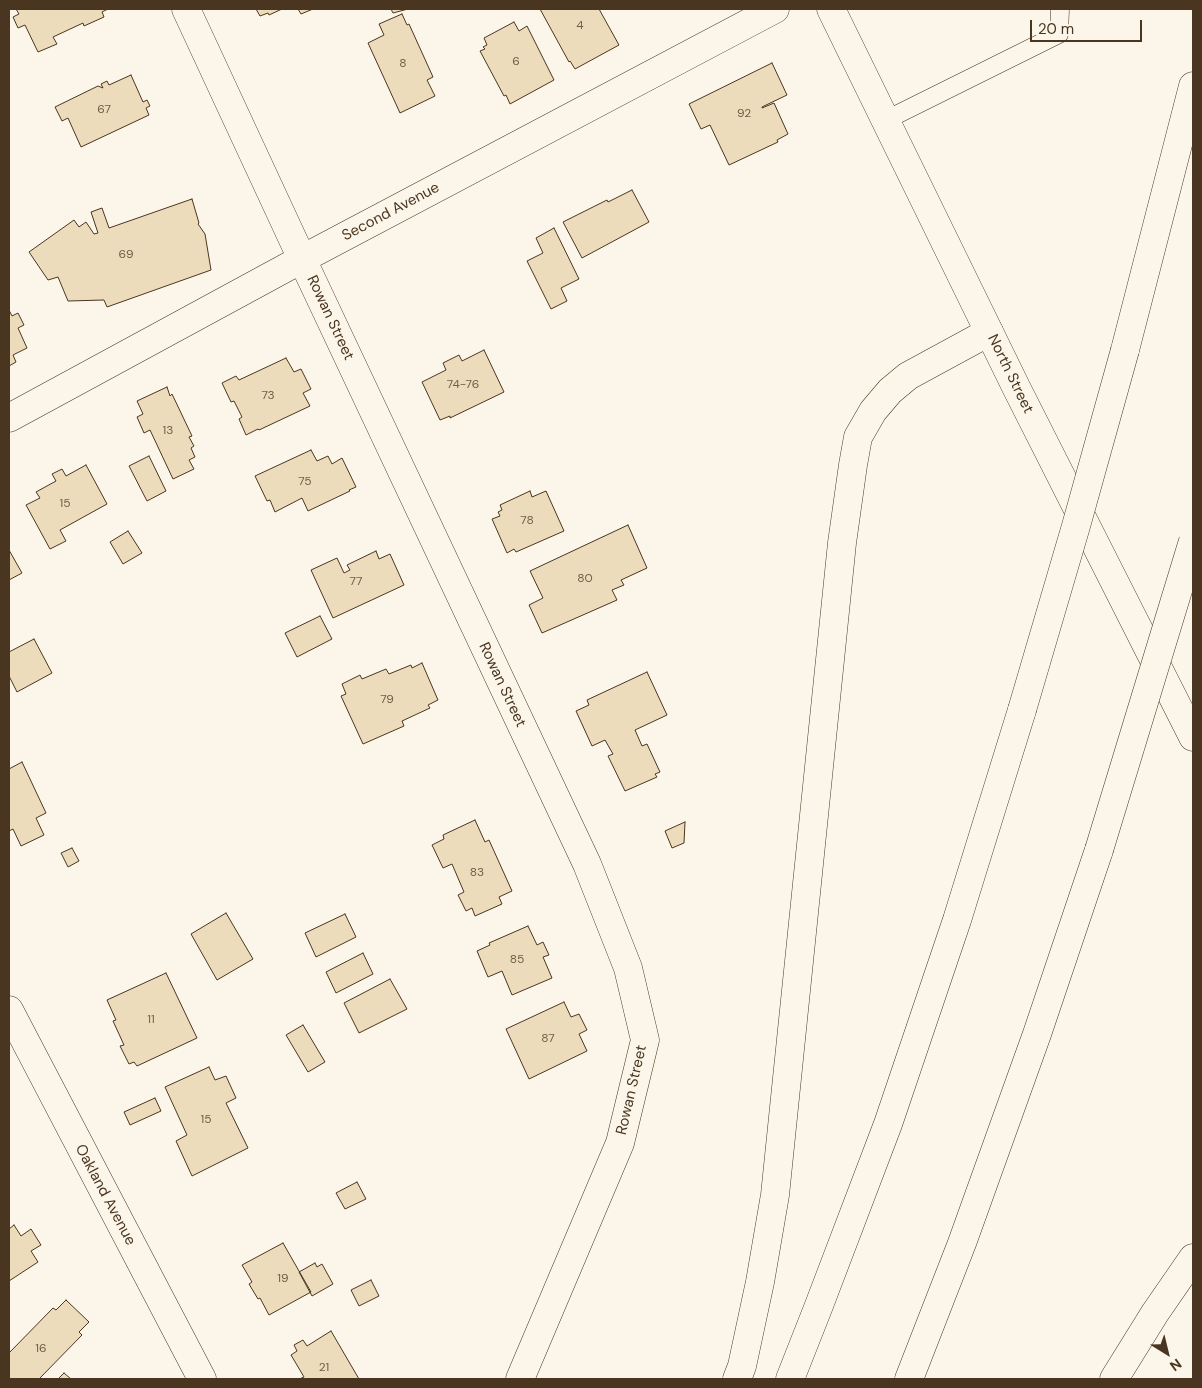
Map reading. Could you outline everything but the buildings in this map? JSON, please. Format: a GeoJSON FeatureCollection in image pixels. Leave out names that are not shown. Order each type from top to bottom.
{"type":"FeatureCollection","features":[{"type":"Feature","properties":{"kind":"main road","name":"Rowan Street"},"geometry":{"type":"LineString","coordinates":[[186,9],[587,864],[628,968],[645,1040],[620,1143],[520,1379]]}},
{"type":"Feature","properties":{"kind":"main road","name":"Second Avenue"},"geometry":{"type":"LineString","coordinates":[[9,418],[302,259],[775,9]]}},
{"type":"Feature","properties":{"kind":"main road","name":"North Street"},"geometry":{"type":"LineString","coordinates":[[831,9],[989,332],[1193,737]]}},
{"type":"Feature","properties":{"kind":"main road"},"geometry":{"type":"LineString","coordinates":[[790,1379],[888,1124],[957,920],[1022,710],[1076,526],[1125,350],[1193,86]]}},
{"type":"Feature","properties":{"kind":"main road"},"geometry":{"type":"LineString","coordinates":[[738,1379],[760,1282],[775,1195],[841,553],[852,465],[858,437],[873,411],[890,391],[908,376],[989,332]]}},
{"type":"Feature","properties":{"kind":"main road"},"geometry":{"type":"LineString","coordinates":[[909,1379],[962,1243],[1034,1043],[1099,850],[1193,541]]}},
{"type":"Feature","properties":{"kind":"main road","name":"Oakland Avenue"},"geometry":{"type":"LineString","coordinates":[[9,1010],[202,1379]]}},
{"type":"Feature","properties":{"kind":"main road"},"geometry":{"type":"LineString","coordinates":[[1154,1313],[1193,1235]]}},
{"type":"Feature","properties":{"kind":"main road"},"geometry":{"type":"LineString","coordinates":[[1114,1379],[1154,1313],[1193,1258]]}},
{"type":"Feature","properties":{"kind":"lane"},"geometry":{"type":"LineString","coordinates":[[886,120],[1059,34],[1060,9]]}}]}
